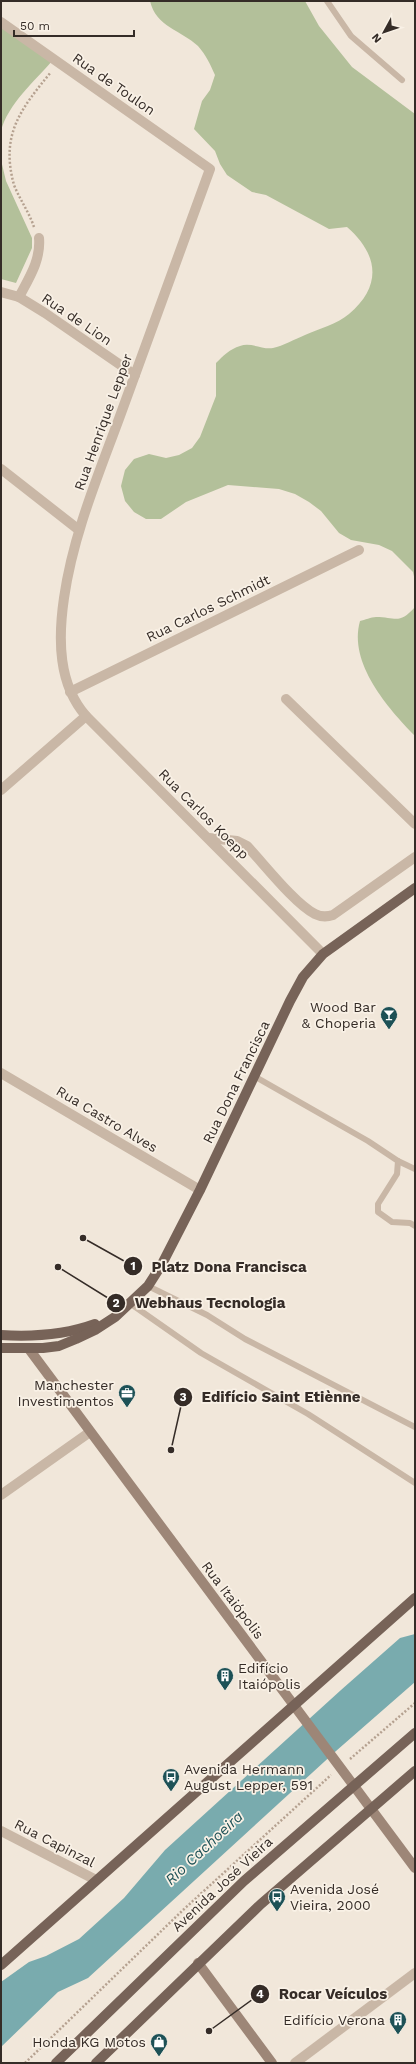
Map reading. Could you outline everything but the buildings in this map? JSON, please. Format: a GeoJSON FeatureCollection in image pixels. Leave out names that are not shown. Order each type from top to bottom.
{"type":"FeatureCollection","features":[{"type":"Feature","properties":{"kind":"main road","name":"Rua Dona Francisca"},"geometry":{"type":"LineString","coordinates":[[1,1348],[29,1349],[59,1346],[95,1330],[115,1317],[131,1304],[148,1286],[162,1264],[200,1190],[290,1001],[303,977],[323,954],[415,888]]}},
{"type":"Feature","properties":{"kind":"main road","name":"Rua Dona Francisca"},"geometry":{"type":"LineString","coordinates":[[3,1334],[57,1334],[76,1331],[115,1317]]}},
{"type":"Feature","properties":{"kind":"main road"},"geometry":{"type":"LineString","coordinates":[[3,1334],[29,1349]]}},
{"type":"Feature","properties":{"kind":"main road","name":"Rua Itaiópolis"},"geometry":{"type":"LineString","coordinates":[[29,1349],[415,1868]]}},
{"type":"Feature","properties":{"kind":"main road"},"geometry":{"type":"LineString","coordinates":[[1,1964],[415,1598]]}},
{"type":"Feature","properties":{"kind":"main road","name":"Avenida José Vieira"},"geometry":{"type":"LineString","coordinates":[[56,2063],[244,1881],[415,1733]]}},
{"type":"Feature","properties":{"kind":"main road"},"geometry":{"type":"LineString","coordinates":[[96,2063],[261,1904],[415,1771]]}},
{"type":"Feature","properties":{"kind":"main road"},"geometry":{"type":"LineString","coordinates":[[198,1964],[272,2063]]}},
{"type":"Feature","properties":{"kind":"street","name":"Rua de Toulon"},"geometry":{"type":"LineString","coordinates":[[1,22],[210,169]]}},
{"type":"Feature","properties":{"kind":"street","name":"Rua Henrique Lepper"},"geometry":{"type":"LineString","coordinates":[[70,692],[64,672],[61,652],[62,627],[65,593],[79,530],[210,169]]}},
{"type":"Feature","properties":{"kind":"street"},"geometry":{"type":"LineString","coordinates":[[19,297],[37,262],[40,250],[38,238]]}},
{"type":"Feature","properties":{"kind":"street","name":"Rua de Lion"},"geometry":{"type":"LineString","coordinates":[[1,292],[19,297],[135,374]]}},
{"type":"Feature","properties":{"kind":"street"},"geometry":{"type":"LineString","coordinates":[[1,469],[79,530]]}},
{"type":"Feature","properties":{"kind":"street","name":"Rua Carlos Schmidt"},"geometry":{"type":"LineString","coordinates":[[70,692],[359,550]]}},
{"type":"Feature","properties":{"kind":"street","name":"Rua Carlos Koepp"},"geometry":{"type":"LineString","coordinates":[[70,692],[86,716],[323,954]]}},
{"type":"Feature","properties":{"kind":"street"},"geometry":{"type":"LineString","coordinates":[[286,699],[415,824]]}},
{"type":"Feature","properties":{"kind":"street"},"geometry":{"type":"LineString","coordinates":[[1,790],[86,716]]}},
{"type":"Feature","properties":{"kind":"street"},"geometry":{"type":"LineString","coordinates":[[209,838],[237,840],[247,846],[304,907],[316,915],[325,917],[333,915],[415,857]]}},
{"type":"Feature","properties":{"kind":"street","name":"Rua Castro Alves"},"geometry":{"type":"LineString","coordinates":[[1,1073],[200,1190]]}},
{"type":"Feature","properties":{"kind":"street"},"geometry":{"type":"LineString","coordinates":[[1,1494],[90,1432]]}},
{"type":"Feature","properties":{"kind":"street","name":"Rua Capinzal"},"geometry":{"type":"LineString","coordinates":[[1,1832],[96,1880]]}},
{"type":"Feature","properties":{"kind":"street"},"geometry":{"type":"LineString","coordinates":[[294,2063],[415,1973]]}},
{"type":"Feature","properties":{"kind":"lane"},"geometry":{"type":"LineString","coordinates":[[326,1],[351,36],[402,80]]}},
{"type":"Feature","properties":{"kind":"lane"},"geometry":{"type":"LineString","coordinates":[[254,1076],[368,1141],[398,1161],[415,1169]]}},
{"type":"Feature","properties":{"kind":"lane"},"geometry":{"type":"LineString","coordinates":[[398,1161],[398,1174],[378,1204],[378,1212],[392,1222],[410,1223],[415,1226]]}},
{"type":"Feature","properties":{"kind":"lane"},"geometry":{"type":"LineString","coordinates":[[148,1286],[207,1315],[245,1339],[415,1428]]}},
{"type":"Feature","properties":{"kind":"lane"},"geometry":{"type":"LineString","coordinates":[[131,1304],[202,1353],[308,1414],[415,1483]]}},
{"type":"Feature","properties":{"kind":"path"},"geometry":{"type":"LineString","coordinates":[[38,238],[32,219],[13,184],[7,164],[7,144],[10,129],[18,112],[59,62]]}},
{"type":"Feature","properties":{"kind":"path"},"geometry":{"type":"LineString","coordinates":[[25,2063],[183,1910],[339,1766],[415,1704]]}},
{"type":"Feature","properties":{"kind":"green space"},"geometry":{"type":"Polygon","coordinates":[[[150,1],[305,1],[319,26],[352,67],[415,114],[415,581],[413,572],[392,551],[379,545],[351,540],[339,533],[321,511],[309,502],[295,494],[279,489],[228,485],[186,502],[161,519],[146,519],[134,512],[125,501],[121,486],[125,470],[134,459],[149,454],[166,458],[179,455],[192,448],[200,437],[216,396],[216,363],[221,358],[233,349],[244,345],[253,345],[265,348],[277,347],[339,321],[360,303],[367,293],[371,282],[372,270],[370,259],[365,248],[347,227],[329,229],[266,195],[252,192],[227,175],[220,164],[215,151],[194,129],[202,101],[210,90],[215,75],[210,63],[198,46],[158,17],[153,10],[150,1]]]}},
{"type":"Feature","properties":{"kind":"green space"},"geometry":{"type":"Polygon","coordinates":[[[1,26],[52,61],[15,103],[4,121],[1,131],[1,26]]]}},
{"type":"Feature","properties":{"kind":"green space"},"geometry":{"type":"Polygon","coordinates":[[[1,160],[6,181],[32,238],[32,248],[16,283],[1,279],[1,160]]]}},
{"type":"Feature","properties":{"kind":"green space"},"geometry":{"type":"Polygon","coordinates":[[[415,607],[415,736],[393,712],[373,684],[360,653],[358,637],[360,621],[374,617],[401,618],[410,613],[415,607]]]}},
{"type":"Feature","properties":{"kind":"water","name":"Rio Cachoeira"},"geometry":{"type":"Polygon","coordinates":[[[415,1634],[415,1682],[336,1751],[88,1978],[58,1992],[1,2047],[1,1982],[29,1962],[46,1956],[79,1939],[124,1898],[165,1850],[341,1690],[400,1638],[415,1634]]]}},
{"type":"Feature","properties":{"kind":"place","name":"Wood Bar & Choperia"},"geometry":{"type":"Point","coordinates":[389,1030]}},
{"type":"Feature","properties":{"kind":"place","name":"Platz Dona Francisca"},"geometry":{"type":"Point","coordinates":[83,1238]}},
{"type":"Feature","properties":{"kind":"place","name":"Webhaus Tecnologia"},"geometry":{"type":"Point","coordinates":[58,1267]}},
{"type":"Feature","properties":{"kind":"place","name":"Manchester Investimentos"},"geometry":{"type":"Point","coordinates":[127,1408]}},
{"type":"Feature","properties":{"kind":"place","name":"Edifício Saint Etiènne"},"geometry":{"type":"Point","coordinates":[171,1450]}},
{"type":"Feature","properties":{"kind":"place","name":"Edifício Itaiópolis"},"geometry":{"type":"Point","coordinates":[225,1691]}},
{"type":"Feature","properties":{"kind":"place","name":"Avenida Hermann August Lepper, 591"},"geometry":{"type":"Point","coordinates":[171,1792]}},
{"type":"Feature","properties":{"kind":"place","name":"Avenida José Vieira, 2000"},"geometry":{"type":"Point","coordinates":[277,1912]}},
{"type":"Feature","properties":{"kind":"place","name":"Rocar Veículos"},"geometry":{"type":"Point","coordinates":[209,2031]}},
{"type":"Feature","properties":{"kind":"place","name":"Edifício Verona"},"geometry":{"type":"Point","coordinates":[398,2035]}},
{"type":"Feature","properties":{"kind":"place","name":"Honda KG Motos"},"geometry":{"type":"Point","coordinates":[159,2057]}}]}
